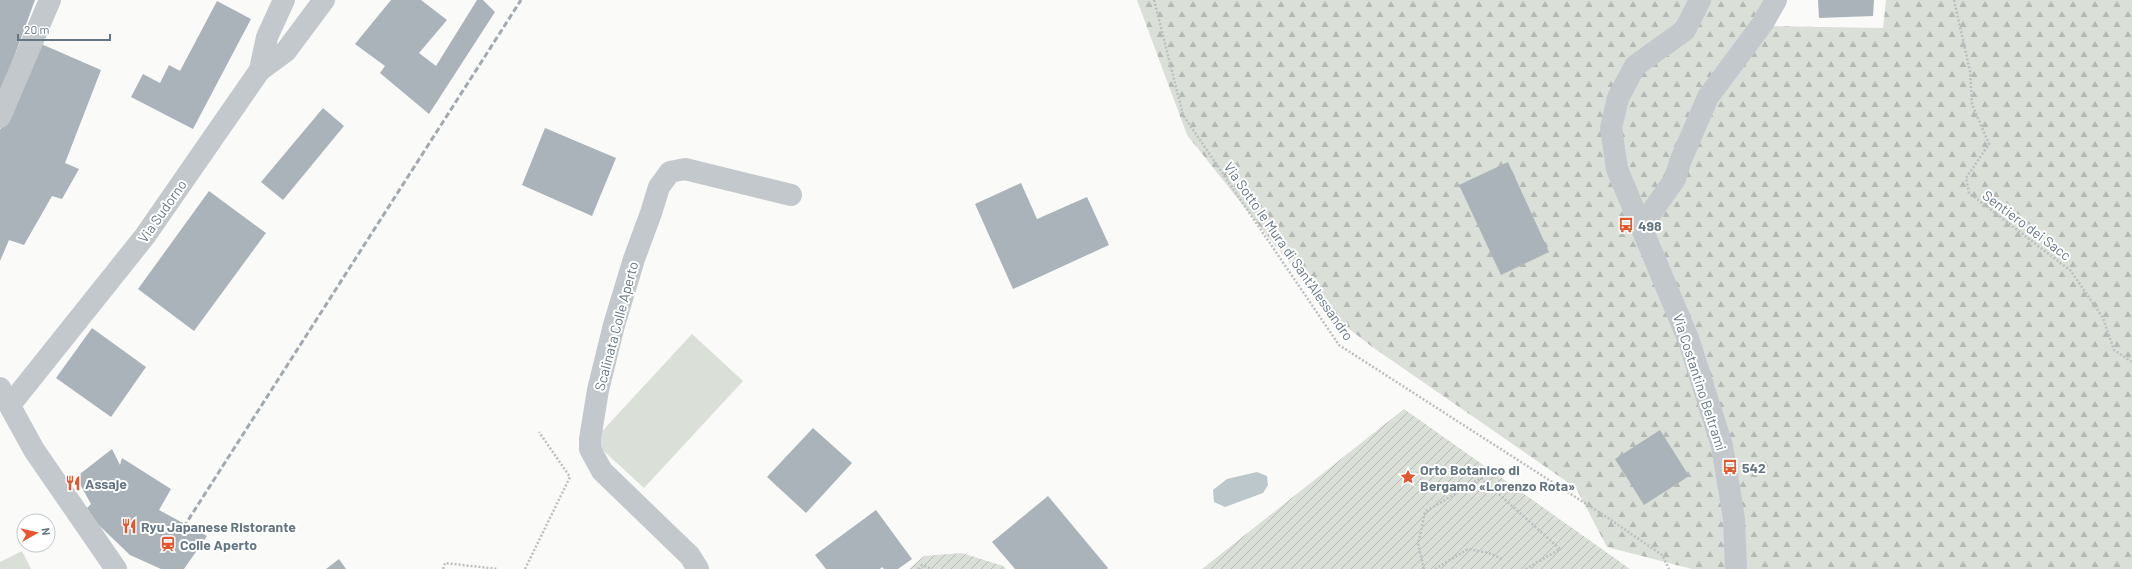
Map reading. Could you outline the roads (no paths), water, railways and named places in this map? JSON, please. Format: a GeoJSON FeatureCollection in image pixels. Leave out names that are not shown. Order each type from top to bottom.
{"type":"FeatureCollection","features":[{"type":"Feature","properties":{"kind":"street"},"geometry":{"type":"LineString","coordinates":[[0,117],[50,0]]}},
{"type":"Feature","properties":{"kind":"street","name":"Via Sudorno"},"geometry":{"type":"LineString","coordinates":[[5,396],[145,236],[260,70],[267,38],[284,0]]}},
{"type":"Feature","properties":{"kind":"street"},"geometry":{"type":"LineString","coordinates":[[260,70],[286,51],[324,0]]}},
{"type":"Feature","properties":{"kind":"street","name":"Via Costantino Beltrami"},"geometry":{"type":"LineString","coordinates":[[1700,0],[1685,30],[1635,66],[1618,98],[1610,128],[1617,169],[1689,341],[1722,446],[1734,519],[1736,569]]}},
{"type":"Feature","properties":{"kind":"street"},"geometry":{"type":"LineString","coordinates":[[1641,227],[1675,179],[1680,162],[1708,97],[1763,23],[1776,0]]}},
{"type":"Feature","properties":{"kind":"street","name":"Scalinata Colle Aperto"},"geometry":{"type":"LineString","coordinates":[[698,569],[690,556],[602,471],[590,449],[590,439],[598,390],[634,259],[651,214],[659,187],[670,172],[685,169],[790,195]]}},
{"type":"Feature","properties":{"kind":"street"},"geometry":{"type":"LineString","coordinates":[[5,396],[34,450],[116,569]]}},
{"type":"Feature","properties":{"kind":"railway"},"geometry":{"type":"LineString","coordinates":[[169,550],[521,0]]}},
{"type":"Feature","properties":{"kind":"place","name":"498"},"geometry":{"type":"Point","coordinates":[1626,225]}},
{"type":"Feature","properties":{"kind":"place","name":"542"},"geometry":{"type":"Point","coordinates":[1730,467]}},
{"type":"Feature","properties":{"kind":"place","name":"Orto Botanico di Bergamo «Lorenzo Rota»"},"geometry":{"type":"Point","coordinates":[1408,477]}},
{"type":"Feature","properties":{"kind":"place","name":"Assaje"},"geometry":{"type":"Point","coordinates":[73,483]}},
{"type":"Feature","properties":{"kind":"place","name":"Ryu Japanese Ristorante"},"geometry":{"type":"Point","coordinates":[129,526]}},
{"type":"Feature","properties":{"kind":"place","name":"Colle Aperto"},"geometry":{"type":"Point","coordinates":[168,544]}}]}
